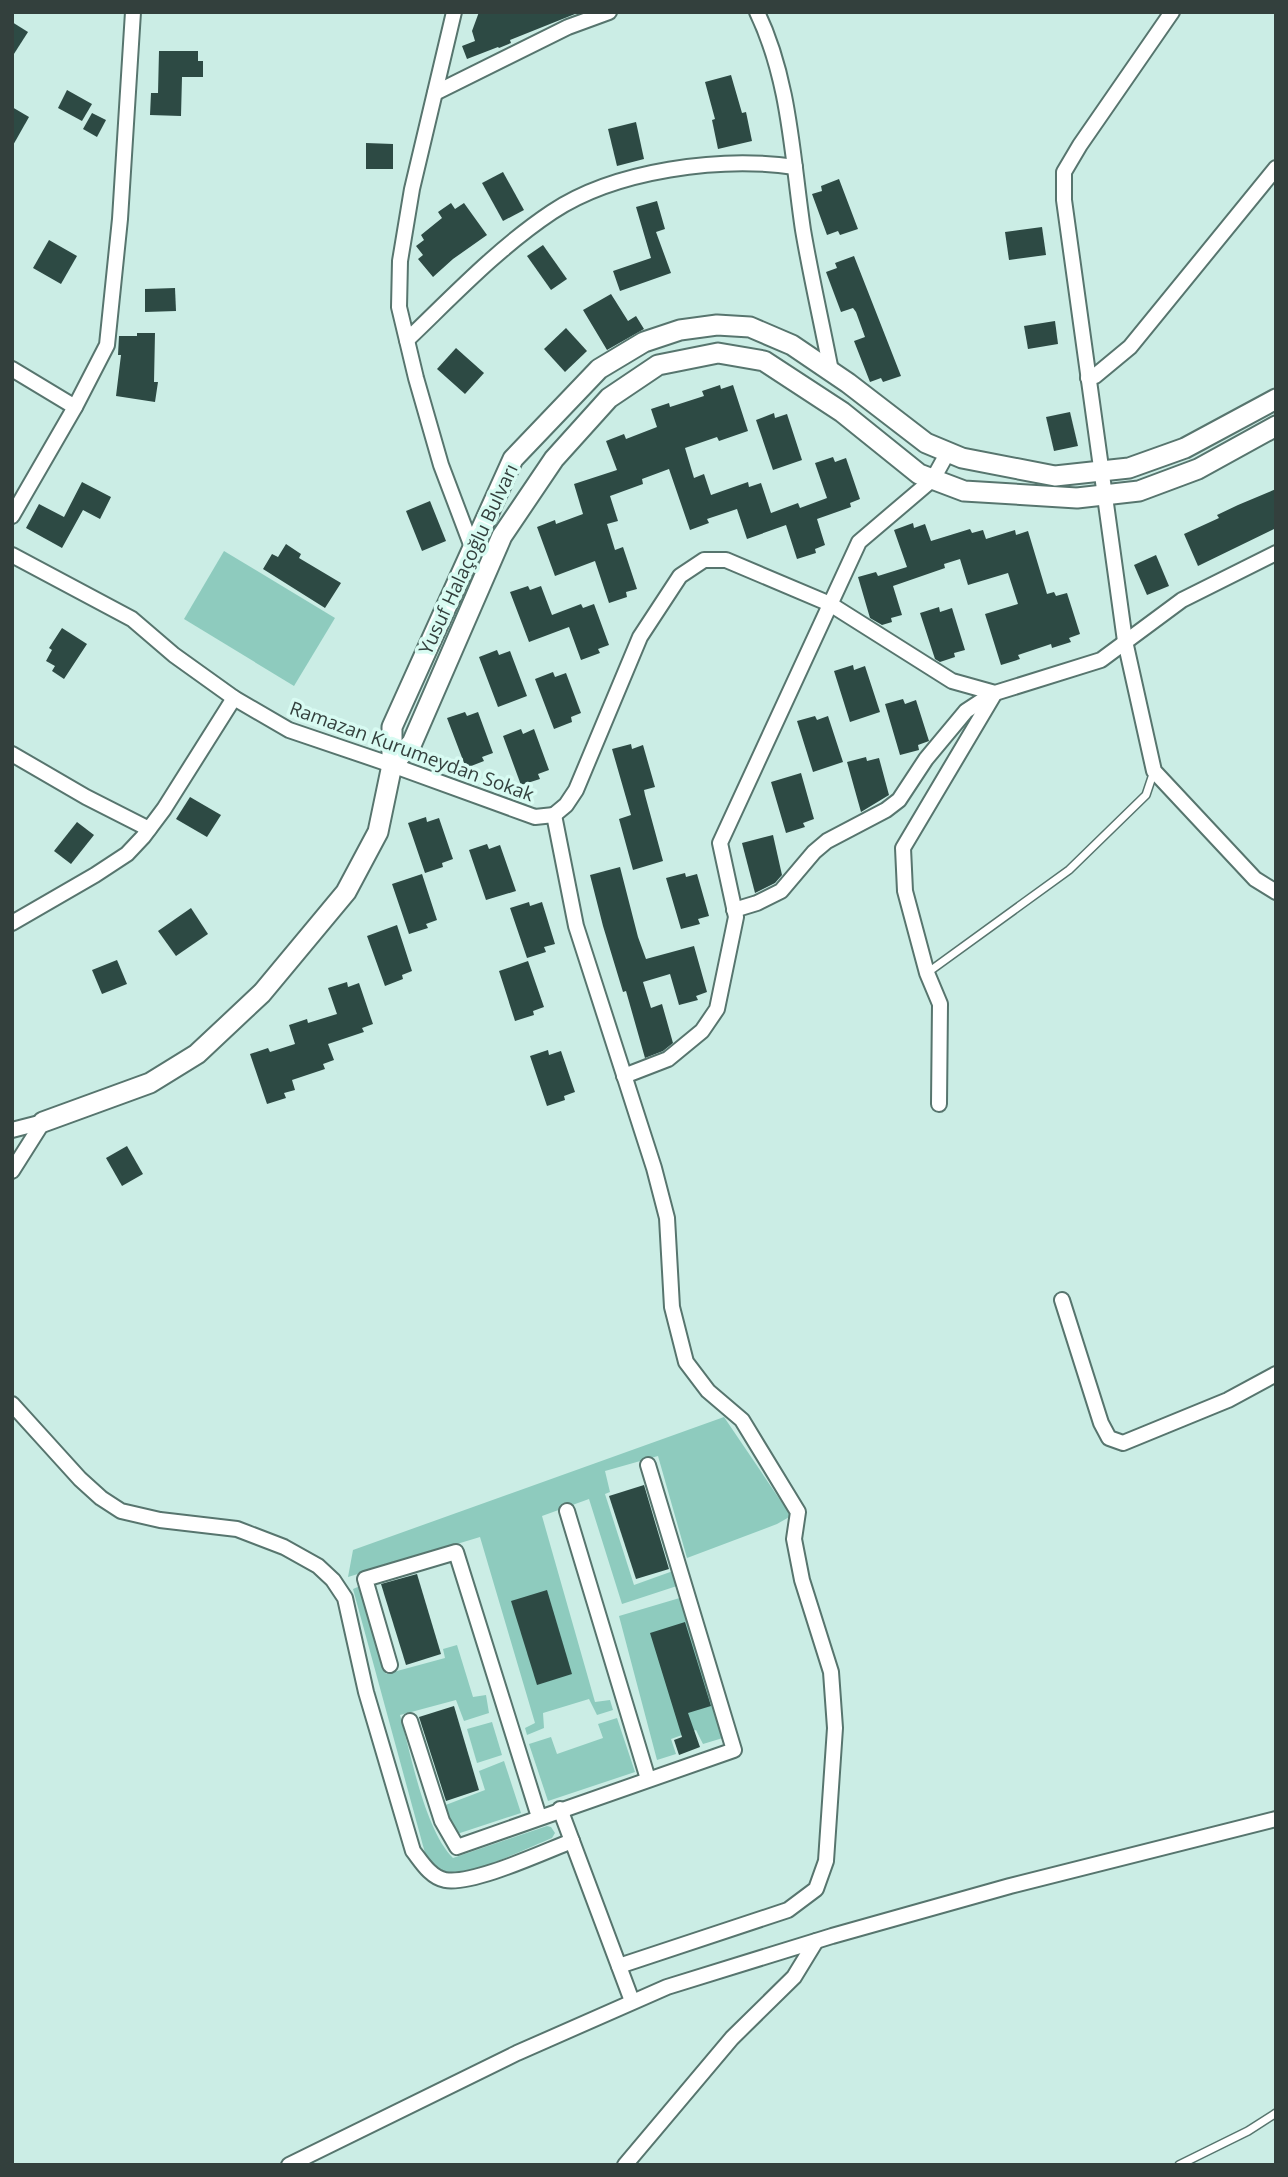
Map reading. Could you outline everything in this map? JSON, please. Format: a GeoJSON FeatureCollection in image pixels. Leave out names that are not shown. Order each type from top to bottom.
{"type":"FeatureCollection","features":[{"type":"Feature","properties":{"kind":"street"},"geometry":{"type":"LineString","coordinates":[[12,516],[75,407],[107,345],[120,219],[134,12]]}},
{"type":"Feature","properties":{"kind":"street"},"geometry":{"type":"LineString","coordinates":[[454,12],[412,189],[400,261],[399,307],[441,465],[472,547]]}},
{"type":"Feature","properties":{"kind":"street"},"geometry":{"type":"LineString","coordinates":[[435,93],[568,27],[610,12]]}},
{"type":"Feature","properties":{"kind":"street"},"geometry":{"type":"LineString","coordinates":[[757,12],[769,37],[785,93],[804,232],[831,371]]}},
{"type":"Feature","properties":{"kind":"street"},"geometry":{"type":"LineString","coordinates":[[1171,12],[1064,172],[1064,200],[1125,641],[1154,771],[1255,879],[1276,892]]}},
{"type":"Feature","properties":{"kind":"street"},"geometry":{"type":"LineString","coordinates":[[407,340],[500,252],[553,211],[606,185],[669,169],[764,162],[795,167]]}},
{"type":"Feature","properties":{"kind":"street"},"geometry":{"type":"LineString","coordinates":[[1088,378],[1096,376],[1130,347],[1274,173]]}},
{"type":"Feature","properties":{"kind":"street","name":"Yusuf Halaçoğlu Bulvarı"},"geometry":{"type":"LineString","coordinates":[[43,1122],[150,1083],[197,1054],[262,993],[346,892],[378,832],[393,765],[392,727],[513,459],[599,369],[644,342],[680,330],[704,326],[750,327],[792,345],[926,443],[962,458],[1055,476],[1129,468],[1185,447],[1276,399]]}},
{"type":"Feature","properties":{"kind":"street","name":"Yusuf Halaçoğlu Bulvarı"},"geometry":{"type":"LineString","coordinates":[[393,765],[412,743],[502,536],[554,458],[609,398],[658,365],[718,353],[764,360],[842,412],[919,474],[964,491],[1077,498],[1139,491],[1198,469],[1276,426]]}},
{"type":"Feature","properties":{"kind":"street"},"geometry":{"type":"LineString","coordinates":[[12,369],[75,407]]}},
{"type":"Feature","properties":{"kind":"street"},"geometry":{"type":"LineString","coordinates":[[624,1076],[668,1059],[702,1031],[718,1009],[736,917],[720,843],[859,542],[933,479],[948,452]]}},
{"type":"Feature","properties":{"kind":"street"},"geometry":{"type":"LineString","coordinates":[[734,910],[757,903],[781,891],[814,852],[827,841],[886,810],[899,800],[926,759],[966,711],[995,693],[1101,660],[1182,600],[1276,552]]}},
{"type":"Feature","properties":{"kind":"street","name":"Ramazan Kurumeydan Sokak"},"geometry":{"type":"LineString","coordinates":[[12,555],[132,619],[174,655],[234,698],[289,730],[535,817],[554,815]]}},
{"type":"Feature","properties":{"kind":"street"},"geometry":{"type":"LineString","coordinates":[[618,1966],[788,1910],[816,1889],[826,1861],[835,1728],[831,1672],[802,1580],[794,1539],[798,1512],[742,1420],[708,1391],[686,1362],[672,1307],[667,1218],[576,926],[554,815],[566,806],[576,790],[640,637],[680,576],[704,560],[726,560],[830,604],[952,681],[995,693]]}},
{"type":"Feature","properties":{"kind":"street"},"geometry":{"type":"LineString","coordinates":[[939,1104],[940,1004],[927,973],[905,891],[903,848],[995,693]]}},
{"type":"Feature","properties":{"kind":"street"},"geometry":{"type":"LineString","coordinates":[[12,923],[127,854],[149,829],[234,698]]}},
{"type":"Feature","properties":{"kind":"street"},"geometry":{"type":"LineString","coordinates":[[12,754],[86,797],[149,829]]}},
{"type":"Feature","properties":{"kind":"street"},"geometry":{"type":"LineString","coordinates":[[12,1129],[43,1122]]}},
{"type":"Feature","properties":{"kind":"street"},"geometry":{"type":"LineString","coordinates":[[12,1171],[43,1122]]}},
{"type":"Feature","properties":{"kind":"street"},"geometry":{"type":"LineString","coordinates":[[1062,1300],[1101,1423],[1109,1438],[1123,1443],[1228,1400],[1276,1374]]}},
{"type":"Feature","properties":{"kind":"street"},"geometry":{"type":"LineString","coordinates":[[12,1404],[80,1479],[121,1511],[160,1520],[237,1530],[284,1547],[318,1566],[333,1580],[345,1598],[366,1692],[412,1851],[426,1868],[443,1880],[464,1879],[572,1841]]}},
{"type":"Feature","properties":{"kind":"street"},"geometry":{"type":"LineString","coordinates":[[410,1721],[442,1821],[457,1847],[734,1750],[648,1465]]}},
{"type":"Feature","properties":{"kind":"street"},"geometry":{"type":"LineString","coordinates":[[567,1511],[648,1779]]}},
{"type":"Feature","properties":{"kind":"street"},"geometry":{"type":"LineString","coordinates":[[390,1665],[365,1579],[456,1552],[539,1817]]}},
{"type":"Feature","properties":{"kind":"street"},"geometry":{"type":"LineString","coordinates":[[560,1809],[632,2001]]}},
{"type":"Feature","properties":{"kind":"street"},"geometry":{"type":"LineString","coordinates":[[289,2165],[517,2053],[667,1987],[1010,1886],[1276,1819]]}},
{"type":"Feature","properties":{"kind":"street"},"geometry":{"type":"LineString","coordinates":[[625,2165],[732,2038],[794,1977],[816,1941]]}},
{"type":"Feature","properties":{"kind":"lane"},"geometry":{"type":"LineString","coordinates":[[927,973],[1069,870],[1146,795],[1154,771]]}},
{"type":"Feature","properties":{"kind":"lane"},"geometry":{"type":"LineString","coordinates":[[1179,2165],[1248,2131],[1276,2113]]}},
{"type":"Feature","properties":{"kind":"green space"},"geometry":{"type":"Polygon","coordinates":[[[224,551],[335,618],[294,686],[184,619],[224,551]]]}},
{"type":"Feature","properties":{"kind":"green space"},"geometry":{"type":"Polygon","coordinates":[[[724,1417],[791,1516],[777,1524],[687,1558],[658,1456],[605,1471],[610,1492],[605,1494],[634,1585],[673,1571],[680,1585],[622,1604],[589,1499],[542,1516],[595,1702],[610,1700],[613,1710],[597,1715],[589,1699],[543,1713],[544,1728],[527,1735],[525,1728],[535,1723],[480,1537],[348,1577],[353,1550],[724,1417]]]}},
{"type":"Feature","properties":{"kind":"green space"},"geometry":{"type":"Polygon","coordinates":[[[360,1586],[386,1674],[445,1658],[443,1649],[457,1645],[473,1697],[486,1695],[489,1713],[464,1721],[456,1700],[400,1715],[420,1791],[443,1845],[453,1858],[547,1826],[555,1833],[552,1838],[485,1866],[459,1873],[442,1870],[428,1857],[353,1589],[360,1586]]]}},
{"type":"Feature","properties":{"kind":"green space"},"geometry":{"type":"Polygon","coordinates":[[[683,1597],[726,1737],[703,1744],[696,1730],[671,1739],[676,1754],[657,1760],[619,1616],[683,1597]]]}},
{"type":"Feature","properties":{"kind":"green space"},"geometry":{"type":"Polygon","coordinates":[[[617,1718],[635,1772],[548,1801],[529,1744],[551,1737],[557,1754],[603,1738],[598,1724],[617,1718]]]}},
{"type":"Feature","properties":{"kind":"green space"},"geometry":{"type":"Polygon","coordinates":[[[492,1722],[502,1755],[477,1763],[467,1729],[492,1722]]]}},
{"type":"Feature","properties":{"kind":"green space"},"geometry":{"type":"Polygon","coordinates":[[[504,1761],[521,1813],[454,1835],[443,1806],[485,1790],[479,1771],[504,1761]]]}},
{"type":"Feature","properties":{"kind":"building"},"geometry":{"type":"Polygon","coordinates":[[[479,12],[580,12],[510,40],[511,43],[499,48],[467,59],[462,46],[475,41],[472,31],[479,12]]]}},
{"type":"Feature","properties":{"kind":"building"},"geometry":{"type":"Polygon","coordinates":[[[12,22],[28,32],[12,57],[12,22]]]}},
{"type":"Feature","properties":{"kind":"building"},"geometry":{"type":"Polygon","coordinates":[[[159,51],[198,51],[198,61],[203,61],[203,77],[182,77],[181,116],[150,115],[151,93],[158,93],[159,51]]]}},
{"type":"Feature","properties":{"kind":"building"},"geometry":{"type":"Polygon","coordinates":[[[731,75],[742,113],[746,112],[752,141],[718,149],[712,120],[715,119],[705,82],[731,75]]]}},
{"type":"Feature","properties":{"kind":"building"},"geometry":{"type":"Polygon","coordinates":[[[67,90],[92,104],[82,121],[58,108],[67,90]]]}},
{"type":"Feature","properties":{"kind":"building"},"geometry":{"type":"Polygon","coordinates":[[[12,107],[29,117],[12,147],[12,107]]]}},
{"type":"Feature","properties":{"kind":"building"},"geometry":{"type":"Polygon","coordinates":[[[92,113],[106,120],[97,137],[83,129],[92,113]]]}},
{"type":"Feature","properties":{"kind":"building"},"geometry":{"type":"Polygon","coordinates":[[[636,122],[644,159],[617,166],[608,129],[636,122]]]}},
{"type":"Feature","properties":{"kind":"building"},"geometry":{"type":"Polygon","coordinates":[[[366,143],[393,144],[393,169],[366,169],[366,143]]]}},
{"type":"Feature","properties":{"kind":"building"},"geometry":{"type":"Polygon","coordinates":[[[503,172],[524,210],[503,221],[482,183],[503,172]]]}},
{"type":"Feature","properties":{"kind":"building"},"geometry":{"type":"Polygon","coordinates":[[[839,179],[858,229],[840,235],[838,231],[827,235],[812,194],[822,191],[821,186],[839,179]]]}},
{"type":"Feature","properties":{"kind":"building"},"geometry":{"type":"Polygon","coordinates":[[[657,201],[665,229],[656,232],[671,273],[620,291],[613,271],[651,258],[636,207],[657,201]]]}},
{"type":"Feature","properties":{"kind":"building"},"geometry":{"type":"Polygon","coordinates":[[[451,203],[455,209],[464,203],[487,235],[433,277],[418,259],[423,255],[416,246],[424,240],[421,235],[442,218],[438,212],[451,203]]]}},
{"type":"Feature","properties":{"kind":"building"},"geometry":{"type":"Polygon","coordinates":[[[1042,227],[1046,255],[1009,260],[1005,232],[1042,227]]]}},
{"type":"Feature","properties":{"kind":"building"},"geometry":{"type":"Polygon","coordinates":[[[49,240],[77,256],[61,284],[33,268],[49,240]]]}},
{"type":"Feature","properties":{"kind":"building"},"geometry":{"type":"Polygon","coordinates":[[[543,245],[567,279],[551,290],[527,256],[543,245]]]}},
{"type":"Feature","properties":{"kind":"building"},"geometry":{"type":"Polygon","coordinates":[[[854,256],[901,376],[883,382],[881,378],[870,382],[854,341],[865,337],[856,312],[853,308],[841,312],[826,272],[837,268],[835,263],[854,256]]]}},
{"type":"Feature","properties":{"kind":"building"},"geometry":{"type":"Polygon","coordinates":[[[175,288],[176,311],[145,312],[145,289],[175,288]]]}},
{"type":"Feature","properties":{"kind":"building"},"geometry":{"type":"Polygon","coordinates":[[[611,294],[628,321],[636,316],[644,329],[607,350],[583,310],[611,294]]]}},
{"type":"Feature","properties":{"kind":"building"},"geometry":{"type":"Polygon","coordinates":[[[1055,321],[1058,344],[1028,349],[1024,326],[1055,321]]]}},
{"type":"Feature","properties":{"kind":"building"},"geometry":{"type":"Polygon","coordinates":[[[566,328],[587,351],[565,372],[544,349],[566,328]]]}},
{"type":"Feature","properties":{"kind":"building"},"geometry":{"type":"Polygon","coordinates":[[[137,333],[155,333],[154,382],[158,382],[155,402],[116,396],[121,355],[118,355],[119,336],[137,336],[137,333]]]}},
{"type":"Feature","properties":{"kind":"building"},"geometry":{"type":"Polygon","coordinates":[[[456,348],[484,373],[465,394],[437,369],[456,348]]]}},
{"type":"Feature","properties":{"kind":"building"},"geometry":{"type":"Polygon","coordinates":[[[720,385],[721,389],[733,385],[748,431],[719,441],[717,437],[685,448],[694,478],[704,474],[711,495],[748,482],[749,487],[761,483],[771,513],[798,503],[800,508],[827,498],[815,463],[833,457],[835,462],[846,458],[860,499],[850,503],[851,507],[817,519],[825,545],[815,549],[816,553],[797,559],[786,525],[747,539],[737,509],[707,519],[709,523],[690,530],[669,469],[642,479],[643,484],[610,496],[618,521],[607,524],[615,550],[623,547],[637,589],[626,592],[627,597],[609,603],[595,561],[555,576],[537,527],[555,520],[556,524],[583,514],[574,484],[617,470],[606,441],[624,434],[626,439],[657,427],[651,409],[669,403],[670,407],[704,396],[702,391],[720,385]]]}},
{"type":"Feature","properties":{"kind":"building"},"geometry":{"type":"Polygon","coordinates":[[[1070,412],[1078,446],[1054,451],[1046,417],[1070,412]]]}},
{"type":"Feature","properties":{"kind":"building"},"geometry":{"type":"Polygon","coordinates":[[[774,413],[775,418],[787,414],[802,460],[773,470],[756,420],[774,413]]]}},
{"type":"Feature","properties":{"kind":"building"},"geometry":{"type":"Polygon","coordinates":[[[82,482],[111,497],[100,519],[83,510],[62,548],[26,528],[39,504],[64,517],[82,482]]]}},
{"type":"Feature","properties":{"kind":"building"},"geometry":{"type":"Polygon","coordinates":[[[1276,489],[1276,528],[1198,566],[1184,534],[1219,518],[1217,515],[1276,489]]]}},
{"type":"Feature","properties":{"kind":"building"},"geometry":{"type":"Polygon","coordinates":[[[430,501],[446,541],[422,551],[406,511],[430,501]]]}},
{"type":"Feature","properties":{"kind":"building"},"geometry":{"type":"Polygon","coordinates":[[[913,523],[914,528],[925,524],[931,541],[970,529],[972,533],[983,530],[986,539],[1015,530],[1016,535],[1028,531],[1047,594],[1054,592],[1056,596],[1067,593],[1080,634],[1069,638],[1071,642],[1052,648],[1051,644],[1018,655],[1020,659],[1001,665],[985,614],[1018,604],[1008,573],[968,585],[960,559],[944,564],[945,568],[893,586],[902,615],[891,618],[892,622],[882,625],[870,618],[858,577],[876,572],[878,576],[907,567],[894,530],[913,523]]]}},
{"type":"Feature","properties":{"kind":"building"},"geometry":{"type":"Polygon","coordinates":[[[286,544],[301,554],[299,558],[341,583],[325,608],[263,569],[272,554],[278,557],[286,544]]]}},
{"type":"Feature","properties":{"kind":"building"},"geometry":{"type":"Polygon","coordinates":[[[1156,555],[1169,586],[1147,595],[1134,565],[1156,555]]]}},
{"type":"Feature","properties":{"kind":"building"},"geometry":{"type":"Polygon","coordinates":[[[528,586],[530,590],[541,586],[552,615],[581,604],[583,608],[594,604],[609,645],[598,649],[600,653],[581,660],[569,627],[529,642],[510,592],[528,586]]]}},
{"type":"Feature","properties":{"kind":"building"},"geometry":{"type":"Polygon","coordinates":[[[939,607],[940,612],[952,608],[965,650],[940,662],[935,659],[920,613],[939,607]]]}},
{"type":"Feature","properties":{"kind":"building"},"geometry":{"type":"Polygon","coordinates":[[[62,628],[87,644],[64,679],[52,671],[55,666],[46,661],[52,650],[49,648],[62,628]]]}},
{"type":"Feature","properties":{"kind":"building"},"geometry":{"type":"Polygon","coordinates":[[[497,650],[499,655],[510,651],[527,696],[498,707],[479,657],[497,650]]]}},
{"type":"Feature","properties":{"kind":"building"},"geometry":{"type":"Polygon","coordinates":[[[853,665],[854,670],[865,666],[880,712],[850,722],[834,671],[853,665]]]}},
{"type":"Feature","properties":{"kind":"building"},"geometry":{"type":"Polygon","coordinates":[[[553,672],[555,677],[566,673],[581,713],[571,717],[572,722],[554,729],[535,679],[553,672]]]}},
{"type":"Feature","properties":{"kind":"building"},"geometry":{"type":"Polygon","coordinates":[[[903,699],[905,704],[916,700],[929,741],[918,745],[919,750],[900,755],[885,704],[903,699]]]}},
{"type":"Feature","properties":{"kind":"building"},"geometry":{"type":"Polygon","coordinates":[[[465,712],[467,716],[478,712],[493,753],[482,757],[484,761],[466,768],[447,718],[465,712]]]}},
{"type":"Feature","properties":{"kind":"building"},"geometry":{"type":"Polygon","coordinates":[[[815,716],[817,720],[828,716],[843,762],[813,772],[797,721],[815,716]]]}},
{"type":"Feature","properties":{"kind":"building"},"geometry":{"type":"Polygon","coordinates":[[[521,729],[523,734],[534,729],[549,770],[538,774],[540,779],[521,785],[503,736],[521,729]]]}},
{"type":"Feature","properties":{"kind":"building"},"geometry":{"type":"Polygon","coordinates":[[[631,744],[632,749],[643,745],[655,787],[644,790],[663,861],[633,870],[619,819],[631,815],[612,749],[631,744]]]}},
{"type":"Feature","properties":{"kind":"building"},"geometry":{"type":"Polygon","coordinates":[[[866,757],[867,761],[879,758],[889,795],[861,812],[847,762],[866,757]]]}},
{"type":"Feature","properties":{"kind":"building"},"geometry":{"type":"Polygon","coordinates":[[[801,773],[814,819],[803,823],[805,827],[786,833],[771,782],[801,773]]]}},
{"type":"Feature","properties":{"kind":"building"},"geometry":{"type":"Polygon","coordinates":[[[190,797],[221,815],[207,837],[176,819],[190,797]]]}},
{"type":"Feature","properties":{"kind":"building"},"geometry":{"type":"Polygon","coordinates":[[[426,817],[427,822],[439,818],[453,859],[442,863],[443,867],[425,873],[408,823],[426,817]]]}},
{"type":"Feature","properties":{"kind":"building"},"geometry":{"type":"Polygon","coordinates":[[[77,822],[94,835],[71,864],[54,851],[77,822]]]}},
{"type":"Feature","properties":{"kind":"building"},"geometry":{"type":"Polygon","coordinates":[[[773,835],[782,875],[775,883],[755,893],[742,843],[773,835]]]}},
{"type":"Feature","properties":{"kind":"building"},"geometry":{"type":"Polygon","coordinates":[[[487,844],[489,849],[500,845],[516,891],[486,900],[469,850],[487,844]]]}},
{"type":"Feature","properties":{"kind":"building"},"geometry":{"type":"Polygon","coordinates":[[[620,867],[646,959],[694,946],[707,992],[696,996],[698,1000],[679,1005],[670,974],[643,982],[651,1008],[662,1004],[673,1043],[663,1051],[645,1058],[626,991],[623,992],[603,926],[590,875],[620,867]]]}},
{"type":"Feature","properties":{"kind":"building"},"geometry":{"type":"Polygon","coordinates":[[[685,873],[686,877],[697,874],[709,916],[698,919],[700,924],[681,929],[666,878],[685,873]]]}},
{"type":"Feature","properties":{"kind":"building"},"geometry":{"type":"Polygon","coordinates":[[[422,874],[437,920],[426,924],[428,928],[409,934],[392,884],[422,874]]]}},
{"type":"Feature","properties":{"kind":"building"},"geometry":{"type":"Polygon","coordinates":[[[529,902],[530,906],[542,902],[555,944],[544,947],[546,952],[527,958],[510,908],[529,902]]]}},
{"type":"Feature","properties":{"kind":"building"},"geometry":{"type":"Polygon","coordinates":[[[191,908],[208,934],[176,956],[158,931],[191,908]]]}},
{"type":"Feature","properties":{"kind":"building"},"geometry":{"type":"Polygon","coordinates":[[[397,925],[412,971],[402,975],[403,979],[385,986],[367,936],[397,925]]]}},
{"type":"Feature","properties":{"kind":"building"},"geometry":{"type":"Polygon","coordinates":[[[117,960],[127,984],[102,994],[92,970],[117,960]]]}},
{"type":"Feature","properties":{"kind":"building"},"geometry":{"type":"Polygon","coordinates":[[[528,961],[544,1007],[533,1011],[534,1015],[515,1021],[499,971],[528,961]]]}},
{"type":"Feature","properties":{"kind":"building"},"geometry":{"type":"Polygon","coordinates":[[[347,982],[348,987],[359,983],[373,1024],[362,1028],[364,1032],[328,1044],[334,1060],[323,1064],[325,1069],[292,1080],[295,1090],[284,1093],[286,1098],[267,1104],[250,1054],[268,1048],[270,1052],[295,1044],[289,1025],[307,1019],[308,1023],[337,1014],[328,988],[347,982]]]}},
{"type":"Feature","properties":{"kind":"building"},"geometry":{"type":"Polygon","coordinates":[[[548,1050],[549,1055],[561,1051],[575,1092],[564,1096],[565,1100],[547,1106],[530,1056],[548,1050]]]}},
{"type":"Feature","properties":{"kind":"building"},"geometry":{"type":"Polygon","coordinates":[[[127,1146],[143,1174],[122,1186],[106,1158],[127,1146]]]}},
{"type":"Feature","properties":{"kind":"building"},"geometry":{"type":"Polygon","coordinates":[[[644,1485],[669,1569],[636,1579],[609,1496],[644,1485]]]}},
{"type":"Feature","properties":{"kind":"building"},"geometry":{"type":"Polygon","coordinates":[[[417,1574],[441,1654],[406,1665],[381,1584],[417,1574]]]}},
{"type":"Feature","properties":{"kind":"building"},"geometry":{"type":"Polygon","coordinates":[[[547,1590],[572,1674],[537,1685],[511,1601],[547,1590]]]}},
{"type":"Feature","properties":{"kind":"building"},"geometry":{"type":"Polygon","coordinates":[[[685,1622],[711,1706],[688,1713],[700,1747],[679,1755],[674,1740],[682,1737],[650,1633],[685,1622]]]}},
{"type":"Feature","properties":{"kind":"building"},"geometry":{"type":"Polygon","coordinates":[[[454,1706],[479,1790],[446,1801],[419,1717],[454,1706]]]}}]}
